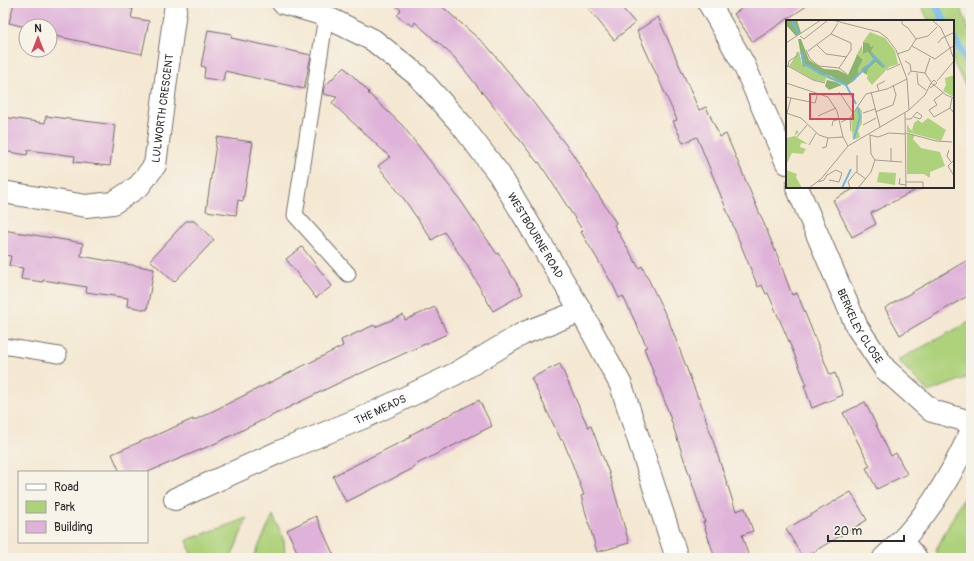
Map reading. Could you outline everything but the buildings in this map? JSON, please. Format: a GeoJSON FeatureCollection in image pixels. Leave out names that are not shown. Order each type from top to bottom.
{"type":"FeatureCollection","features":[{"type":"Feature","properties":{"kind":"street","name":"LULWORTH CRESCENT"},"geometry":{"type":"LineString","coordinates":[[3,192],[86,206],[112,202],[139,186],[155,165],[176,3]]}},
{"type":"Feature","properties":{"kind":"street","name":"WESTBOURNE ROAD"},"geometry":{"type":"LineString","coordinates":[[283,3],[318,12],[373,40],[417,75],[460,123],[499,174],[581,310],[621,385],[677,558]]}},
{"type":"Feature","properties":{"kind":"street"},"geometry":{"type":"LineString","coordinates":[[709,3],[744,65],[786,161]]}},
{"type":"Feature","properties":{"kind":"street","name":"BERKELEY CLOSE"},"geometry":{"type":"LineString","coordinates":[[797,188],[857,327],[885,369],[932,411],[971,422]]}},
{"type":"Feature","properties":{"kind":"street","name":"THE MEADS"},"geometry":{"type":"LineString","coordinates":[[176,499],[279,452],[367,416],[455,374],[524,333],[581,310]]}},
{"type":"Feature","properties":{"kind":"street"},"geometry":{"type":"LineString","coordinates":[[884,558],[902,542],[929,509],[956,465],[971,432]]}},
{"type":"Feature","properties":{"kind":"street"},"geometry":{"type":"LineString","coordinates":[[902,542],[916,558]]}},
{"type":"Feature","properties":{"kind":"lane"},"geometry":{"type":"LineString","coordinates":[[326,16],[295,215],[348,274]]}},
{"type":"Feature","properties":{"kind":"lane"},"geometry":{"type":"LineString","coordinates":[[3,346],[59,355]]}},
{"type":"Feature","properties":{"kind":"green space"},"geometry":{"type":"Polygon","coordinates":[[[920,3],[959,3],[971,35],[971,96],[954,64],[954,20],[928,20],[920,3]]]}},
{"type":"Feature","properties":{"kind":"green space"},"geometry":{"type":"Polygon","coordinates":[[[971,321],[971,376],[928,392],[898,360],[971,321]]]}},
{"type":"Feature","properties":{"kind":"green space"},"geometry":{"type":"Polygon","coordinates":[[[971,483],[971,558],[939,558],[936,550],[971,483]]]}},
{"type":"Feature","properties":{"kind":"green space"},"geometry":{"type":"Polygon","coordinates":[[[273,515],[284,541],[285,558],[253,558],[273,515]]]}},
{"type":"Feature","properties":{"kind":"green space"},"geometry":{"type":"Polygon","coordinates":[[[247,518],[231,558],[192,558],[187,540],[247,518]]]}},
{"type":"Feature","properties":{"kind":"waterway"},"geometry":{"type":"LineString","coordinates":[[935,3],[944,20]]}},
{"type":"Feature","properties":{"kind":"waterway"},"geometry":{"type":"LineString","coordinates":[[954,39],[971,67]]}}]}
